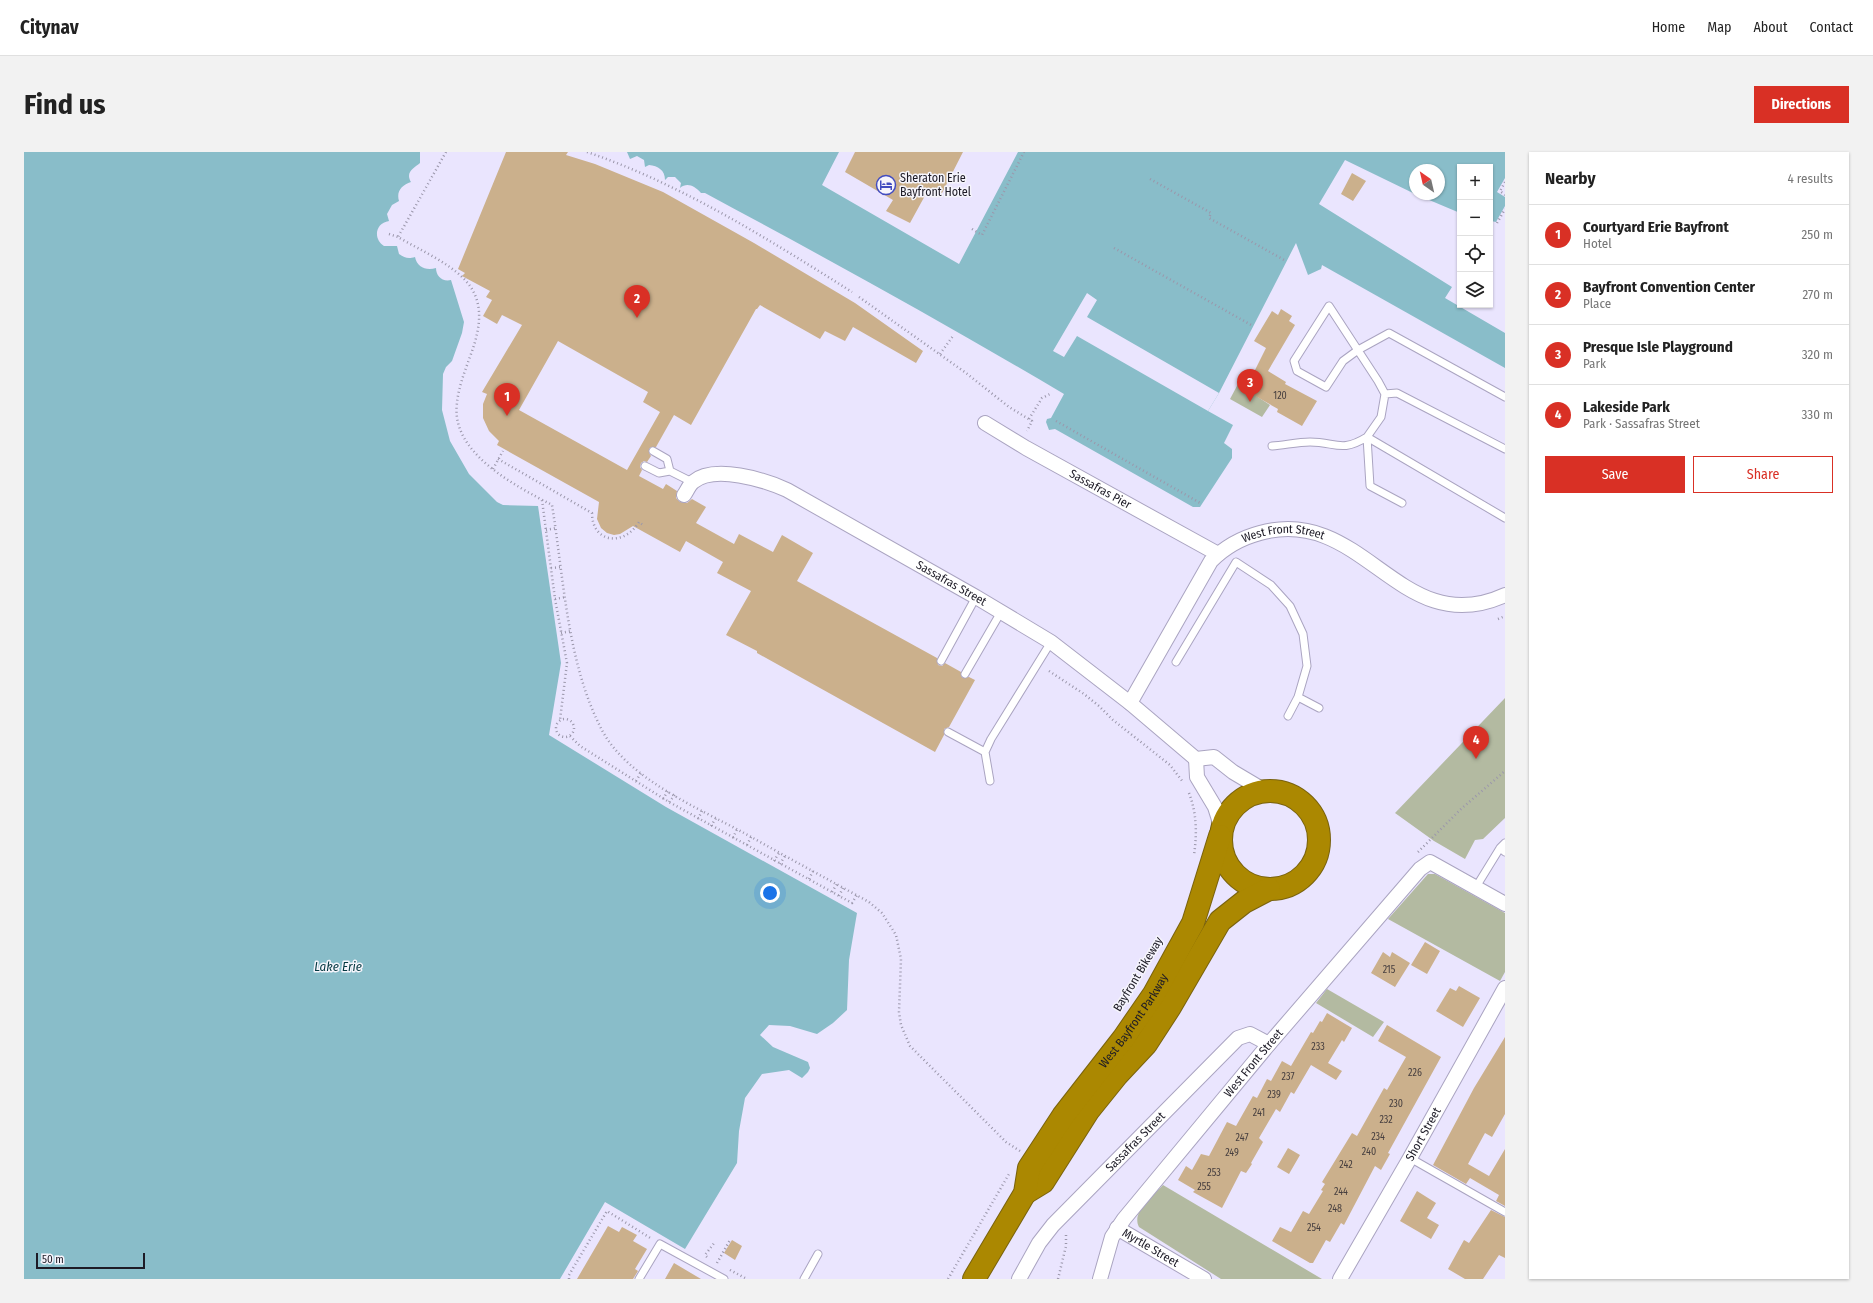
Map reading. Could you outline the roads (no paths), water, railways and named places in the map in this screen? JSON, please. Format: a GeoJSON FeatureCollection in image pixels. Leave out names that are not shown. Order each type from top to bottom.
{"type":"FeatureCollection","features":[{"type":"Feature","properties":{"kind":"highway"},"geometry":{"type":"LineString","coordinates":[[1265,790],[1285,793],[1303,803],[1312,813],[1320,838],[1318,851],[1313,864],[1305,874],[1289,885],[1269,890],[1244,882],[1233,873],[1226,862],[1221,849],[1221,833],[1224,822],[1230,810],[1240,800],[1265,790]]}},
{"type":"Feature","properties":{"kind":"highway","name":"West Bayfront Parkway"},"geometry":{"type":"LineString","coordinates":[[974,1279],[1025,1193],[1029,1168],[1033,1161],[1063,1116],[1123,1039],[1154,994],[1193,923],[1221,833]]}},
{"type":"Feature","properties":{"kind":"highway","name":"West Bayfront Parkway"},"geometry":{"type":"LineString","coordinates":[[1025,1193],[1043,1182],[1088,1111],[1146,1044],[1170,1007],[1220,921],[1244,902],[1269,890]]}},
{"type":"Feature","properties":{"kind":"street","name":"Sassafras Pier"},"geometry":{"type":"LineString","coordinates":[[985,423],[1033,452],[1218,554]]}},
{"type":"Feature","properties":{"kind":"street","name":"Sassafras Street"},"geometry":{"type":"LineString","coordinates":[[692,482],[701,477],[714,474],[759,479],[777,485],[976,597],[1051,642],[1130,703],[1196,759]]}},
{"type":"Feature","properties":{"kind":"street"},"geometry":{"type":"LineString","coordinates":[[684,495],[692,482]]}},
{"type":"Feature","properties":{"kind":"street","name":"West Front Street"},"geometry":{"type":"LineString","coordinates":[[1130,703],[1204,570],[1218,554],[1248,536],[1268,531],[1288,529],[1324,534],[1343,544],[1401,585],[1423,598],[1453,606],[1470,606],[1491,602],[1505,595]]}},
{"type":"Feature","properties":{"kind":"street"},"geometry":{"type":"LineString","coordinates":[[1221,833],[1215,807],[1197,777],[1196,759],[1214,757],[1233,772],[1265,790]]}},
{"type":"Feature","properties":{"kind":"street","name":"West Front Street"},"geometry":{"type":"LineString","coordinates":[[1100,1279],[1112,1237],[1117,1228],[1269,1044],[1420,869],[1430,862],[1476,887]]}},
{"type":"Feature","properties":{"kind":"street"},"geometry":{"type":"LineString","coordinates":[[1476,887],[1505,904]]}},
{"type":"Feature","properties":{"kind":"street","name":"Short Street"},"geometry":{"type":"LineString","coordinates":[[1340,1279],[1410,1158],[1505,988]]}},
{"type":"Feature","properties":{"kind":"street","name":"Sassafras Street"},"geometry":{"type":"LineString","coordinates":[[1019,1279],[1039,1243],[1050,1228],[1238,1038],[1250,1034],[1269,1044]]}},
{"type":"Feature","properties":{"kind":"street","name":"Myrtle Street"},"geometry":{"type":"LineString","coordinates":[[1117,1228],[1204,1279]]}},
{"type":"Feature","properties":{"kind":"lane"},"geometry":{"type":"LineString","coordinates":[[1272,446],[1310,442],[1340,447],[1355,445],[1367,437],[1381,417],[1385,394],[1358,350],[1328,306],[1294,361],[1297,371],[1326,387],[1343,361],[1358,350],[1388,334],[1505,397]]}},
{"type":"Feature","properties":{"kind":"lane"},"geometry":{"type":"LineString","coordinates":[[1385,394],[1397,393],[1505,449]]}},
{"type":"Feature","properties":{"kind":"lane"},"geometry":{"type":"LineString","coordinates":[[1367,437],[1370,486],[1402,504]]}},
{"type":"Feature","properties":{"kind":"lane"},"geometry":{"type":"LineString","coordinates":[[1367,437],[1505,518]]}},
{"type":"Feature","properties":{"kind":"lane"},"geometry":{"type":"LineString","coordinates":[[653,451],[667,459],[670,470]]}},
{"type":"Feature","properties":{"kind":"lane"},"geometry":{"type":"LineString","coordinates":[[645,466],[659,473],[670,470],[692,482]]}},
{"type":"Feature","properties":{"kind":"lane"},"geometry":{"type":"LineString","coordinates":[[1176,662],[1236,562],[1271,585],[1290,606],[1304,634],[1307,666],[1298,697],[1288,716]]}},
{"type":"Feature","properties":{"kind":"lane"},"geometry":{"type":"LineString","coordinates":[[941,661],[976,597]]}},
{"type":"Feature","properties":{"kind":"lane"},"geometry":{"type":"LineString","coordinates":[[965,674],[1001,612]]}},
{"type":"Feature","properties":{"kind":"lane"},"geometry":{"type":"LineString","coordinates":[[990,781],[985,752],[991,739],[1051,642]]}},
{"type":"Feature","properties":{"kind":"lane"},"geometry":{"type":"LineString","coordinates":[[1298,697],[1319,708]]}},
{"type":"Feature","properties":{"kind":"lane"},"geometry":{"type":"LineString","coordinates":[[948,732],[985,752]]}},
{"type":"Feature","properties":{"kind":"lane"},"geometry":{"type":"LineString","coordinates":[[1476,887],[1503,848]]}},
{"type":"Feature","properties":{"kind":"lane"},"geometry":{"type":"LineString","coordinates":[[1410,1158],[1505,1212]]}},
{"type":"Feature","properties":{"kind":"lane"},"geometry":{"type":"LineString","coordinates":[[639,1279],[660,1244],[724,1279]]}},
{"type":"Feature","properties":{"kind":"lane"},"geometry":{"type":"LineString","coordinates":[[804,1279],[818,1254]]}},
{"type":"Feature","properties":{"kind":"water","name":"Lake Erie"},"geometry":{"type":"Polygon","coordinates":[[[24,152],[420,152],[420,163],[413,169],[409,176],[411,182],[400,189],[398,194],[399,201],[392,205],[387,214],[389,221],[384,222],[378,228],[377,236],[380,243],[384,246],[397,246],[399,254],[408,258],[415,257],[420,266],[429,269],[436,268],[437,274],[440,278],[451,280],[464,322],[462,333],[452,361],[446,367],[443,374],[442,410],[450,441],[469,474],[497,502],[503,505],[538,506],[561,663],[549,735],[666,807],[857,913],[849,960],[847,1010],[833,1023],[817,1034],[790,1026],[769,1025],[760,1035],[773,1047],[808,1062],[810,1068],[802,1078],[789,1070],[762,1074],[745,1098],[739,1131],[737,1163],[685,1249],[605,1202],[560,1279],[24,1279],[24,152]]]}},
{"type":"Feature","properties":{"kind":"water"},"geometry":{"type":"Polygon","coordinates":[[[627,152],[839,152],[822,185],[959,264],[1018,152],[1505,152],[1505,178],[1497,192],[1505,197],[1505,206],[1496,222],[1493,221],[1493,164],[1457,164],[1457,212],[1429,200],[1445,200],[1445,164],[1409,164],[1409,191],[1345,160],[1319,204],[1452,287],[1445,298],[1457,305],[1457,308],[1462,308],[1505,333],[1505,368],[1322,265],[1321,269],[1308,275],[1296,243],[1219,393],[1208,411],[1233,425],[1224,443],[1232,449],[1232,458],[1200,507],[1193,507],[1055,429],[1049,430],[1046,422],[1047,419],[1051,418],[1064,394],[975,342],[796,242],[705,193],[701,193],[694,187],[685,185],[680,188],[681,183],[675,177],[668,177],[665,180],[664,174],[660,169],[649,165],[645,167],[644,160],[637,156],[630,159],[627,152]]]}},
{"type":"Feature","properties":{"kind":"place","name":"Sheraton Erie Bayfront Hotel"},"geometry":{"type":"Point","coordinates":[886,185]}},
{"type":"Feature","properties":{"kind":"place","name":"Bayfront Convention Center"},"geometry":{"type":"Point","coordinates":[637,318]}},
{"type":"Feature","properties":{"kind":"place","name":"Presque Isle Playground"},"geometry":{"type":"Point","coordinates":[1250,402]}},
{"type":"Feature","properties":{"kind":"place","name":"Courtyard Erie Bayfront"},"geometry":{"type":"Point","coordinates":[507,416]}},
{"type":"Feature","properties":{"kind":"place","name":"Lakeside Park"},"geometry":{"type":"Point","coordinates":[1476,759]}}]}
